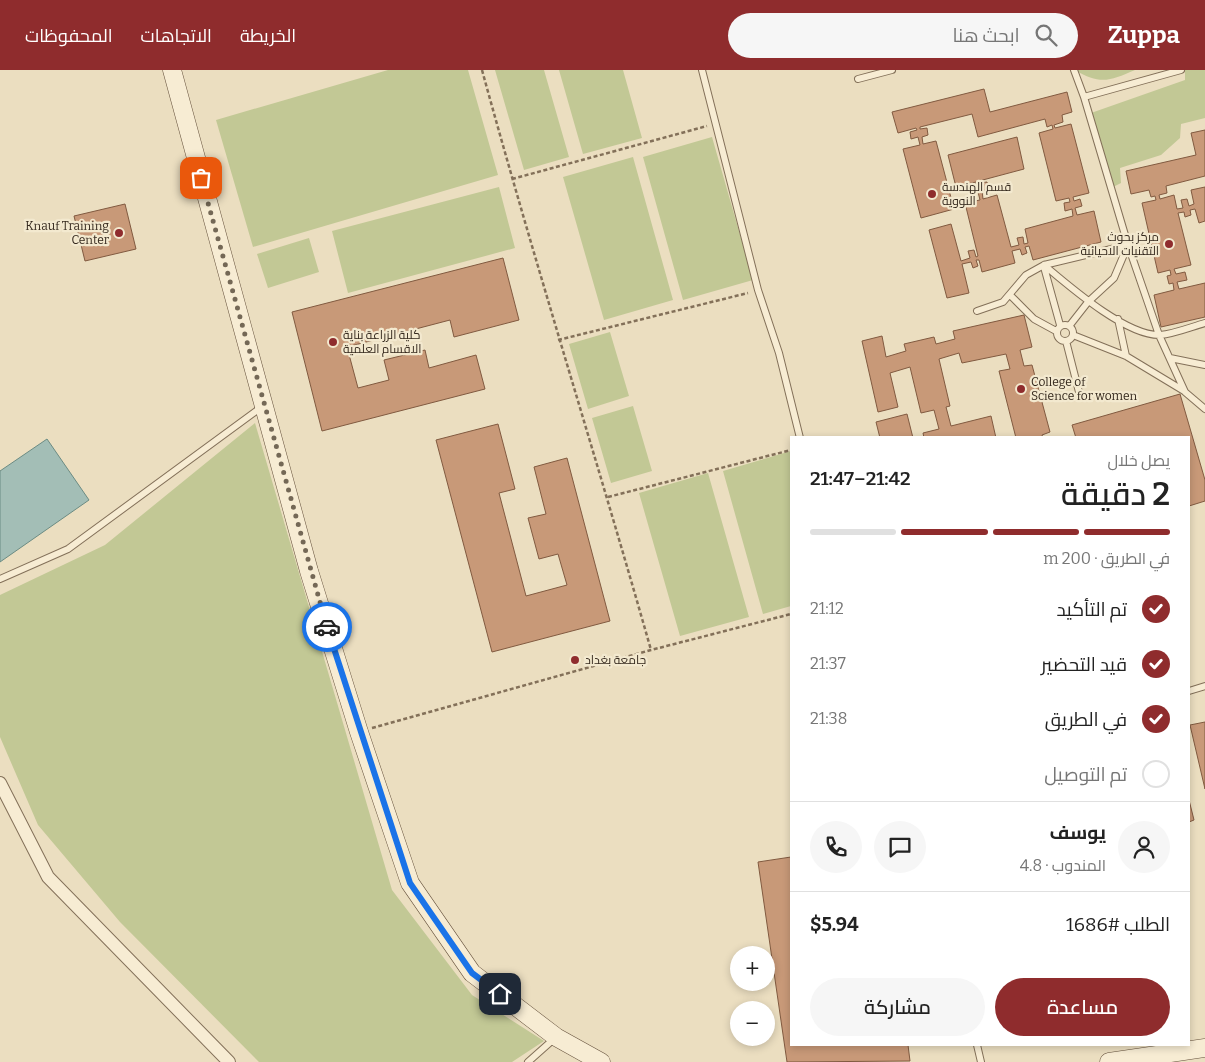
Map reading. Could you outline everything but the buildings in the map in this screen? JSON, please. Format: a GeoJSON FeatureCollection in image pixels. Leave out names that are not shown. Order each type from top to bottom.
{"type":"FeatureCollection","features":[{"type":"Feature","properties":{"kind":"street"},"geometry":{"type":"LineString","coordinates":[[172,70],[309,571],[359,732],[410,883],[472,973],[556,1037],[601,1062]]}},
{"type":"Feature","properties":{"kind":"street"},"geometry":{"type":"LineString","coordinates":[[0,783],[48,877],[230,1062]]}},
{"type":"Feature","properties":{"kind":"street"},"geometry":{"type":"LineString","coordinates":[[1109,1062],[1205,1048]]}},
{"type":"Feature","properties":{"kind":"lane"},"geometry":{"type":"LineString","coordinates":[[702,70],[758,290],[779,353],[800,436]]}},
{"type":"Feature","properties":{"kind":"lane"},"geometry":{"type":"LineString","coordinates":[[858,79],[892,70]]}},
{"type":"Feature","properties":{"kind":"lane"},"geometry":{"type":"LineString","coordinates":[[1074,70],[1084,97],[1128,245],[1159,335],[1185,392]]}},
{"type":"Feature","properties":{"kind":"lane"},"geometry":{"type":"LineString","coordinates":[[1084,97],[1182,70]]}},
{"type":"Feature","properties":{"kind":"lane"},"geometry":{"type":"LineString","coordinates":[[978,311],[1002,302],[1026,275],[1044,265],[1128,245]]}},
{"type":"Feature","properties":{"kind":"lane"},"geometry":{"type":"LineString","coordinates":[[1010,295],[1034,319],[1058,328],[1070,326],[1088,302],[1114,278],[1128,245]]}},
{"type":"Feature","properties":{"kind":"lane"},"geometry":{"type":"LineString","coordinates":[[1044,265],[1088,302],[1132,327],[1159,335],[1205,323]]}},
{"type":"Feature","properties":{"kind":"lane"},"geometry":{"type":"LineString","coordinates":[[1044,265],[1058,328],[1057,336],[1061,340],[1066,341]]}},
{"type":"Feature","properties":{"kind":"lane"},"geometry":{"type":"LineString","coordinates":[[1118,319],[1126,356]]}},
{"type":"Feature","properties":{"kind":"lane"},"geometry":{"type":"LineString","coordinates":[[1070,326],[1073,334],[1126,356],[1185,392],[1205,409]]}},
{"type":"Feature","properties":{"kind":"lane"},"geometry":{"type":"LineString","coordinates":[[1066,341],[1073,334]]}},
{"type":"Feature","properties":{"kind":"lane"},"geometry":{"type":"LineString","coordinates":[[1066,341],[1080,396]]}},
{"type":"Feature","properties":{"kind":"lane"},"geometry":{"type":"LineString","coordinates":[[1170,358],[1205,365]]}},
{"type":"Feature","properties":{"kind":"lane"},"geometry":{"type":"LineString","coordinates":[[0,579],[68,549],[265,405]]}},
{"type":"Feature","properties":{"kind":"lane"},"geometry":{"type":"LineString","coordinates":[[1190,690],[1205,686]]}},
{"type":"Feature","properties":{"kind":"lane"},"geometry":{"type":"LineString","coordinates":[[528,1062],[556,1037]]}},
{"type":"Feature","properties":{"kind":"lane"},"geometry":{"type":"LineString","coordinates":[[977,1046],[981,1062]]}},
{"type":"Feature","properties":{"kind":"path"},"geometry":{"type":"LineString","coordinates":[[482,70],[558,340],[608,497],[651,650]]}},
{"type":"Feature","properties":{"kind":"path"},"geometry":{"type":"LineString","coordinates":[[512,179],[716,124]]}},
{"type":"Feature","properties":{"kind":"path"},"geometry":{"type":"LineString","coordinates":[[558,340],[758,290]]}},
{"type":"Feature","properties":{"kind":"path"},"geometry":{"type":"LineString","coordinates":[[608,497],[790,450]]}},
{"type":"Feature","properties":{"kind":"path"},"geometry":{"type":"LineString","coordinates":[[359,732],[651,650],[790,614]]}},
{"type":"Feature","properties":{"kind":"green space"},"geometry":{"type":"Polygon","coordinates":[[[388,70],[468,70],[498,175],[253,247],[216,120],[388,70]]]}},
{"type":"Feature","properties":{"kind":"green space"},"geometry":{"type":"Polygon","coordinates":[[[495,70],[544,70],[569,157],[524,170],[495,70]]]}},
{"type":"Feature","properties":{"kind":"green space"},"geometry":{"type":"Polygon","coordinates":[[[559,70],[623,70],[642,138],[583,154],[559,70]]]}},
{"type":"Feature","properties":{"kind":"green space"},"geometry":{"type":"Polygon","coordinates":[[[1075,70],[1135,70],[1119,77],[1105,80],[1091,78],[1075,70]]]}},
{"type":"Feature","properties":{"kind":"green space"},"geometry":{"type":"Polygon","coordinates":[[[1185,70],[1205,70],[1205,118],[1181,124],[1180,138],[1161,155],[1120,168],[1121,183],[1113,187],[1091,113],[1185,80],[1185,70]]]}},
{"type":"Feature","properties":{"kind":"green space"},"geometry":{"type":"Polygon","coordinates":[[[712,137],[753,280],[683,300],[643,157],[712,137]]]}},
{"type":"Feature","properties":{"kind":"green space"},"geometry":{"type":"Polygon","coordinates":[[[633,157],[673,300],[604,320],[563,177],[633,157]]]}},
{"type":"Feature","properties":{"kind":"green space"},"geometry":{"type":"Polygon","coordinates":[[[499,187],[515,248],[348,293],[332,231],[499,187]]]}},
{"type":"Feature","properties":{"kind":"green space"},"geometry":{"type":"Polygon","coordinates":[[[309,238],[319,272],[268,288],[257,254],[309,238]]]}},
{"type":"Feature","properties":{"kind":"green space"},"geometry":{"type":"Polygon","coordinates":[[[610,332],[629,396],[588,409],[569,344],[610,332]]]}},
{"type":"Feature","properties":{"kind":"green space"},"geometry":{"type":"Polygon","coordinates":[[[633,406],[652,471],[611,483],[592,418],[633,406]]]}},
{"type":"Feature","properties":{"kind":"green space"},"geometry":{"type":"Polygon","coordinates":[[[255,423],[392,890],[472,995],[544,1041],[512,1062],[259,1062],[120,922],[38,825],[0,737],[0,595],[105,545],[255,423]]]}},
{"type":"Feature","properties":{"kind":"green space"},"geometry":{"type":"Polygon","coordinates":[[[790,451],[790,606],[763,614],[723,471],[790,451]]]}},
{"type":"Feature","properties":{"kind":"green space"},"geometry":{"type":"Polygon","coordinates":[[[708,473],[749,617],[680,636],[639,493],[708,473]]]}},
{"type":"Feature","properties":{"kind":"water"},"geometry":{"type":"Polygon","coordinates":[[[47,439],[89,500],[0,562],[0,471],[47,439]]]}},
{"type":"Feature","properties":{"kind":"way so far"},"geometry":{"type":"LineString","coordinates":[[201,178],[265,405],[309,571],[327,627]]}},
{"type":"Feature","properties":{"kind":"place","name":"قسم الهندسة النووية"},"geometry":{"type":"Point","coordinates":[932,194]}},
{"type":"Feature","properties":{"kind":"place","name":"Knauf Training Center"},"geometry":{"type":"Point","coordinates":[119,233]}},
{"type":"Feature","properties":{"kind":"place","name":"مركز بحوث التقنيات الاحيائية"},"geometry":{"type":"Point","coordinates":[1169,244]}},
{"type":"Feature","properties":{"kind":"place","name":"كلية الزراعة بناية الاقسام العلمية"},"geometry":{"type":"Point","coordinates":[333,342]}},
{"type":"Feature","properties":{"kind":"place","name":"College of Science for women"},"geometry":{"type":"Point","coordinates":[1021,389]}},
{"type":"Feature","properties":{"kind":"place","name":"جامعة بغداد"},"geometry":{"type":"Point","coordinates":[575,660]}},
{"type":"Feature","properties":{"kind":"route"},"geometry":{"type":"LineString","coordinates":[[327,627],[359,732],[410,883],[472,973],[500,994]]}}]}
